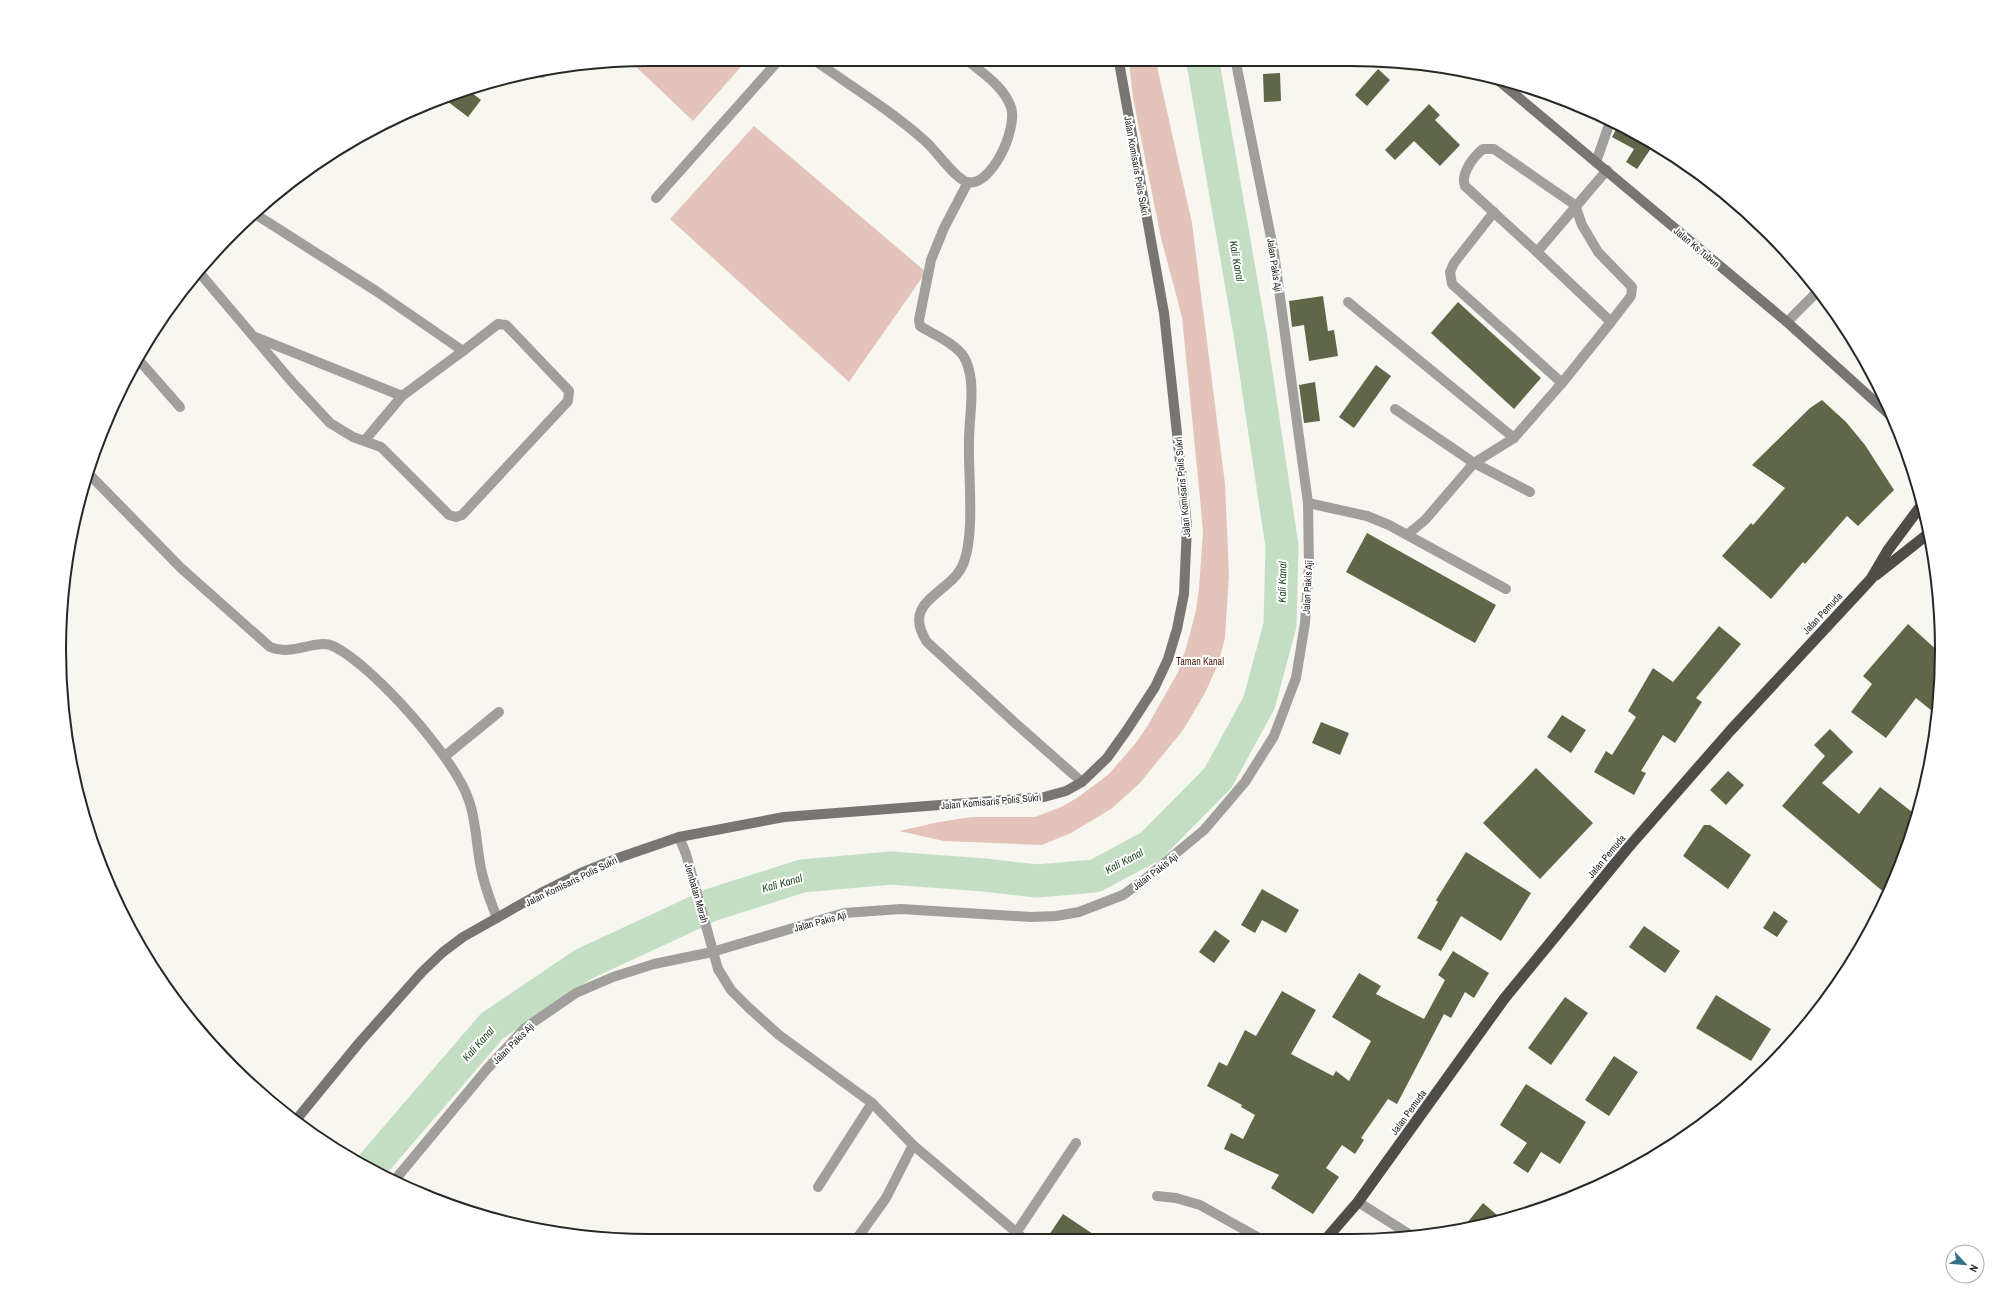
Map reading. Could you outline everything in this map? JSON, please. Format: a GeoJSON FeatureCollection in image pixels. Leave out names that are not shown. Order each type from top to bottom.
{"type":"FeatureCollection","features":[{"type":"Feature","properties":{"kind":"highway","name":"Jalan Pemuda"},"geometry":{"type":"LineString","coordinates":[[1331,1234],[1358,1202],[1504,999],[1627,849],[1730,731],[1871,579],[1888,550],[1918,509]]}},
{"type":"Feature","properties":{"kind":"highway"},"geometry":{"type":"LineString","coordinates":[[1871,579],[1924,537]]}},
{"type":"Feature","properties":{"kind":"main road","name":"Jalan Komisaris Polis Sukri"},"geometry":{"type":"LineString","coordinates":[[299,1116],[359,1043],[422,972],[463,937],[581,874],[621,857],[679,837],[784,817],[1044,797],[1066,791],[1082,782],[1107,758],[1155,687],[1168,659],[1178,628],[1187,567],[1187,526],[1164,313],[1120,66]]}},
{"type":"Feature","properties":{"kind":"main road","name":"Jalan Ks Tubun"},"geometry":{"type":"LineString","coordinates":[[1507,87],[1787,322],[1882,408]]}},
{"type":"Feature","properties":{"kind":"street"},"geometry":{"type":"LineString","coordinates":[[656,198],[774,66]]}},
{"type":"Feature","properties":{"kind":"street"},"geometry":{"type":"LineString","coordinates":[[823,66],[884,108],[924,140],[957,176],[968,182],[981,180],[1001,154],[1010,135],[1013,122],[1011,108],[1002,89],[974,66]]}},
{"type":"Feature","properties":{"kind":"street","name":"Jalan Pakis Aji"},"geometry":{"type":"LineString","coordinates":[[398,1177],[487,1069],[525,1028],[549,1010],[576,993],[613,977],[654,964],[712,952],[844,913],[902,909],[1031,917],[1056,916],[1079,912],[1101,905],[1123,895],[1146,879],[1204,830],[1245,782],[1274,736],[1287,706],[1300,664],[1309,566],[1308,503],[1274,254],[1237,66]]}},
{"type":"Feature","properties":{"kind":"street"},"geometry":{"type":"LineString","coordinates":[[1596,162],[1609,126]]}},
{"type":"Feature","properties":{"kind":"street"},"geometry":{"type":"LineString","coordinates":[[1408,534],[1425,520],[1474,463],[1514,438],[1562,383],[1611,322],[1631,296],[1632,287],[1598,252],[1582,225],[1575,205],[1494,149],[1487,148],[1480,152],[1465,172],[1463,182],[1468,190],[1494,212],[1611,322]]}},
{"type":"Feature","properties":{"kind":"street"},"geometry":{"type":"LineString","coordinates":[[1537,252],[1575,205],[1607,170]]}},
{"type":"Feature","properties":{"kind":"street"},"geometry":{"type":"LineString","coordinates":[[968,182],[944,228],[931,260],[919,320],[920,326],[958,350],[968,366],[972,392],[969,441],[968,545],[964,562],[959,570],[924,604],[919,620],[919,626],[927,642],[1082,782]]}},
{"type":"Feature","properties":{"kind":"street"},"geometry":{"type":"LineString","coordinates":[[1494,212],[1454,263],[1450,272],[1452,284],[1562,383]]}},
{"type":"Feature","properties":{"kind":"street"},"geometry":{"type":"LineString","coordinates":[[259,217],[376,291],[463,351]]}},
{"type":"Feature","properties":{"kind":"street"},"geometry":{"type":"LineString","coordinates":[[202,276],[292,382],[330,423],[353,437],[365,440],[381,447],[448,515],[456,517],[462,515],[566,405],[570,396],[569,391],[509,327],[504,324],[498,324],[402,396],[365,440]]}},
{"type":"Feature","properties":{"kind":"street"},"geometry":{"type":"LineString","coordinates":[[1787,322],[1814,295]]}},
{"type":"Feature","properties":{"kind":"street"},"geometry":{"type":"LineString","coordinates":[[1348,302],[1514,438]]}},
{"type":"Feature","properties":{"kind":"street"},"geometry":{"type":"LineString","coordinates":[[252,336],[402,396]]}},
{"type":"Feature","properties":{"kind":"street"},"geometry":{"type":"LineString","coordinates":[[141,363],[180,408]]}},
{"type":"Feature","properties":{"kind":"street"},"geometry":{"type":"LineString","coordinates":[[1396,409],[1474,463],[1530,492]]}},
{"type":"Feature","properties":{"kind":"street"},"geometry":{"type":"LineString","coordinates":[[92,478],[181,568],[270,647],[290,651],[323,643],[334,646],[350,656],[386,687],[445,756],[468,797],[472,811],[480,865],[485,885],[497,918]]}},
{"type":"Feature","properties":{"kind":"street"},"geometry":{"type":"LineString","coordinates":[[1308,503],[1367,516],[1408,534],[1506,589]]}},
{"type":"Feature","properties":{"kind":"street"},"geometry":{"type":"LineString","coordinates":[[445,756],[499,712]]}},
{"type":"Feature","properties":{"kind":"street","name":"Jembatan Merah"},"geometry":{"type":"LineString","coordinates":[[679,837],[686,854],[718,970],[731,990],[779,1035],[872,1103],[913,1144],[1018,1234]]}},
{"type":"Feature","properties":{"kind":"street"},"geometry":{"type":"LineString","coordinates":[[818,1187],[872,1103]]}},
{"type":"Feature","properties":{"kind":"street"},"geometry":{"type":"LineString","coordinates":[[1021,1234],[1076,1143]]}},
{"type":"Feature","properties":{"kind":"street"},"geometry":{"type":"LineString","coordinates":[[860,1234],[886,1198],[913,1144]]}},
{"type":"Feature","properties":{"kind":"street"},"geometry":{"type":"LineString","coordinates":[[1157,1196],[1176,1198],[1200,1205],[1252,1234]]}},
{"type":"Feature","properties":{"kind":"street"},"geometry":{"type":"LineString","coordinates":[[1358,1202],[1405,1231]]}},
{"type":"Feature","properties":{"kind":"green space"},"geometry":{"type":"Polygon","coordinates":[[[636,66],[742,66],[693,121],[636,66]]]}},
{"type":"Feature","properties":{"kind":"green space","name":"Taman Kanal"},"geometry":{"type":"Polygon","coordinates":[[[1129,66],[1157,66],[1192,223],[1225,484],[1229,575],[1225,638],[1218,664],[1205,693],[1183,730],[1140,783],[1111,809],[1071,833],[1042,845],[944,841],[899,831],[971,817],[1035,817],[1061,807],[1077,798],[1109,774],[1135,744],[1148,725],[1178,672],[1186,648],[1196,611],[1199,588],[1203,532],[1200,498],[1182,317],[1161,238],[1133,98],[1129,66]]]}},
{"type":"Feature","properties":{"kind":"green space"},"geometry":{"type":"Polygon","coordinates":[[[754,126],[926,272],[849,382],[670,219],[754,126]]]}},
{"type":"Feature","properties":{"kind":"building"},"geometry":{"type":"Polygon","coordinates":[[[1378,69],[1390,80],[1367,106],[1355,95],[1378,69]]]}},
{"type":"Feature","properties":{"kind":"building"},"geometry":{"type":"Polygon","coordinates":[[[1280,73],[1281,101],[1264,102],[1263,74],[1280,73]]]}},
{"type":"Feature","properties":{"kind":"building"},"geometry":{"type":"Polygon","coordinates":[[[473,94],[481,100],[468,117],[448,102],[473,94]]]}},
{"type":"Feature","properties":{"kind":"building"},"geometry":{"type":"Polygon","coordinates":[[[1429,104],[1440,115],[1435,120],[1460,145],[1440,166],[1414,141],[1395,160],[1385,150],[1429,104]]]}},
{"type":"Feature","properties":{"kind":"building"},"geometry":{"type":"Polygon","coordinates":[[[1616,130],[1651,149],[1637,169],[1626,162],[1634,149],[1612,137],[1616,130]]]}},
{"type":"Feature","properties":{"kind":"building"},"geometry":{"type":"Polygon","coordinates":[[[1323,296],[1328,331],[1334,330],[1338,356],[1309,361],[1304,325],[1292,327],[1289,301],[1323,296]]]}},
{"type":"Feature","properties":{"kind":"building"},"geometry":{"type":"Polygon","coordinates":[[[1458,302],[1541,378],[1514,409],[1431,333],[1458,302]]]}},
{"type":"Feature","properties":{"kind":"building"},"geometry":{"type":"Polygon","coordinates":[[[1376,365],[1391,376],[1354,428],[1339,417],[1376,365]]]}},
{"type":"Feature","properties":{"kind":"building"},"geometry":{"type":"Polygon","coordinates":[[[1315,382],[1320,421],[1304,423],[1299,385],[1315,382]]]}},
{"type":"Feature","properties":{"kind":"building"},"geometry":{"type":"Polygon","coordinates":[[[1822,400],[1846,422],[1865,445],[1894,490],[1858,526],[1847,516],[1805,564],[1803,562],[1771,599],[1722,556],[1751,523],[1753,525],[1785,488],[1752,465],[1810,408],[1822,400]]]}},
{"type":"Feature","properties":{"kind":"building"},"geometry":{"type":"Polygon","coordinates":[[[1367,533],[1496,605],[1475,643],[1346,572],[1367,533]]]}},
{"type":"Feature","properties":{"kind":"building"},"geometry":{"type":"Polygon","coordinates":[[[1908,624],[1935,648],[1932,711],[1916,698],[1886,738],[1851,712],[1872,684],[1863,676],[1908,624]]]}},
{"type":"Feature","properties":{"kind":"building"},"geometry":{"type":"Polygon","coordinates":[[[1719,626],[1741,644],[1696,698],[1702,702],[1675,743],[1663,735],[1641,771],[1646,773],[1634,795],[1594,772],[1606,751],[1612,755],[1636,717],[1628,711],[1653,668],[1673,682],[1719,626]]]}},
{"type":"Feature","properties":{"kind":"building"},"geometry":{"type":"Polygon","coordinates":[[[1562,715],[1586,730],[1571,753],[1547,737],[1562,715]]]}},
{"type":"Feature","properties":{"kind":"building"},"geometry":{"type":"Polygon","coordinates":[[[1321,722],[1349,733],[1340,755],[1312,743],[1321,722]]]}},
{"type":"Feature","properties":{"kind":"building"},"geometry":{"type":"Polygon","coordinates":[[[1830,729],[1853,752],[1822,783],[1859,814],[1880,787],[1912,812],[1904,838],[1883,891],[1782,806],[1825,756],[1814,745],[1830,729]]]}},
{"type":"Feature","properties":{"kind":"building"},"geometry":{"type":"Polygon","coordinates":[[[1536,768],[1593,823],[1540,879],[1483,823],[1536,768]]]}},
{"type":"Feature","properties":{"kind":"building"},"geometry":{"type":"Polygon","coordinates":[[[1728,771],[1744,785],[1726,805],[1710,790],[1728,771]]]}},
{"type":"Feature","properties":{"kind":"building"},"geometry":{"type":"Polygon","coordinates":[[[1704,825],[1710,825],[1751,855],[1728,889],[1683,856],[1704,825]]]}},
{"type":"Feature","properties":{"kind":"building"},"geometry":{"type":"Polygon","coordinates":[[[1466,852],[1531,893],[1501,941],[1461,916],[1441,951],[1417,938],[1438,902],[1436,900],[1466,852]]]}},
{"type":"Feature","properties":{"kind":"building"},"geometry":{"type":"Polygon","coordinates":[[[1262,889],[1299,910],[1286,933],[1262,920],[1255,933],[1241,925],[1262,889]]]}},
{"type":"Feature","properties":{"kind":"building"},"geometry":{"type":"Polygon","coordinates":[[[1774,911],[1788,921],[1777,937],[1763,928],[1774,911]]]}},
{"type":"Feature","properties":{"kind":"building"},"geometry":{"type":"Polygon","coordinates":[[[1644,926],[1680,951],[1665,973],[1629,947],[1644,926]]]}},
{"type":"Feature","properties":{"kind":"building"},"geometry":{"type":"Polygon","coordinates":[[[1215,930],[1230,941],[1214,963],[1199,952],[1215,930]]]}},
{"type":"Feature","properties":{"kind":"building"},"geometry":{"type":"Polygon","coordinates":[[[1453,951],[1489,973],[1474,998],[1465,992],[1451,1018],[1444,1014],[1397,1104],[1388,1099],[1361,1138],[1364,1140],[1355,1154],[1342,1145],[1326,1168],[1339,1177],[1313,1214],[1271,1188],[1279,1175],[1224,1149],[1231,1133],[1243,1139],[1255,1115],[1241,1107],[1242,1105],[1207,1086],[1219,1062],[1227,1066],[1245,1030],[1256,1036],[1282,991],[1316,1010],[1291,1054],[1333,1076],[1336,1071],[1349,1081],[1371,1041],[1332,1017],[1359,973],[1381,986],[1376,994],[1424,1019],[1445,980],[1438,975],[1453,951]]]}},
{"type":"Feature","properties":{"kind":"building"},"geometry":{"type":"Polygon","coordinates":[[[1716,995],[1771,1029],[1751,1061],[1696,1028],[1716,995]]]}},
{"type":"Feature","properties":{"kind":"building"},"geometry":{"type":"Polygon","coordinates":[[[1565,997],[1588,1013],[1551,1065],[1528,1048],[1565,997]]]}},
{"type":"Feature","properties":{"kind":"building"},"geometry":{"type":"Polygon","coordinates":[[[1614,1056],[1638,1072],[1609,1116],[1585,1100],[1614,1056]]]}},
{"type":"Feature","properties":{"kind":"building"},"geometry":{"type":"Polygon","coordinates":[[[1526,1084],[1586,1122],[1560,1164],[1541,1152],[1528,1173],[1513,1163],[1527,1143],[1500,1125],[1526,1084]]]}},
{"type":"Feature","properties":{"kind":"building"},"geometry":{"type":"Polygon","coordinates":[[[1483,1203],[1497,1215],[1467,1222],[1483,1203]]]}},
{"type":"Feature","properties":{"kind":"building"},"geometry":{"type":"Polygon","coordinates":[[[1063,1214],[1093,1234],[1050,1234],[1063,1214]]]}},
{"type":"Feature","properties":{"kind":"waterway","name":"Kali Kanal"},"geometry":{"type":"LineString","coordinates":[[373,1164],[492,1026],[584,964],[711,905],[802,876],[891,868],[984,875],[1037,881],[1095,876],[1151,846],[1218,778],[1259,703],[1280,625],[1282,546],[1250,333],[1204,66]]}}]}
